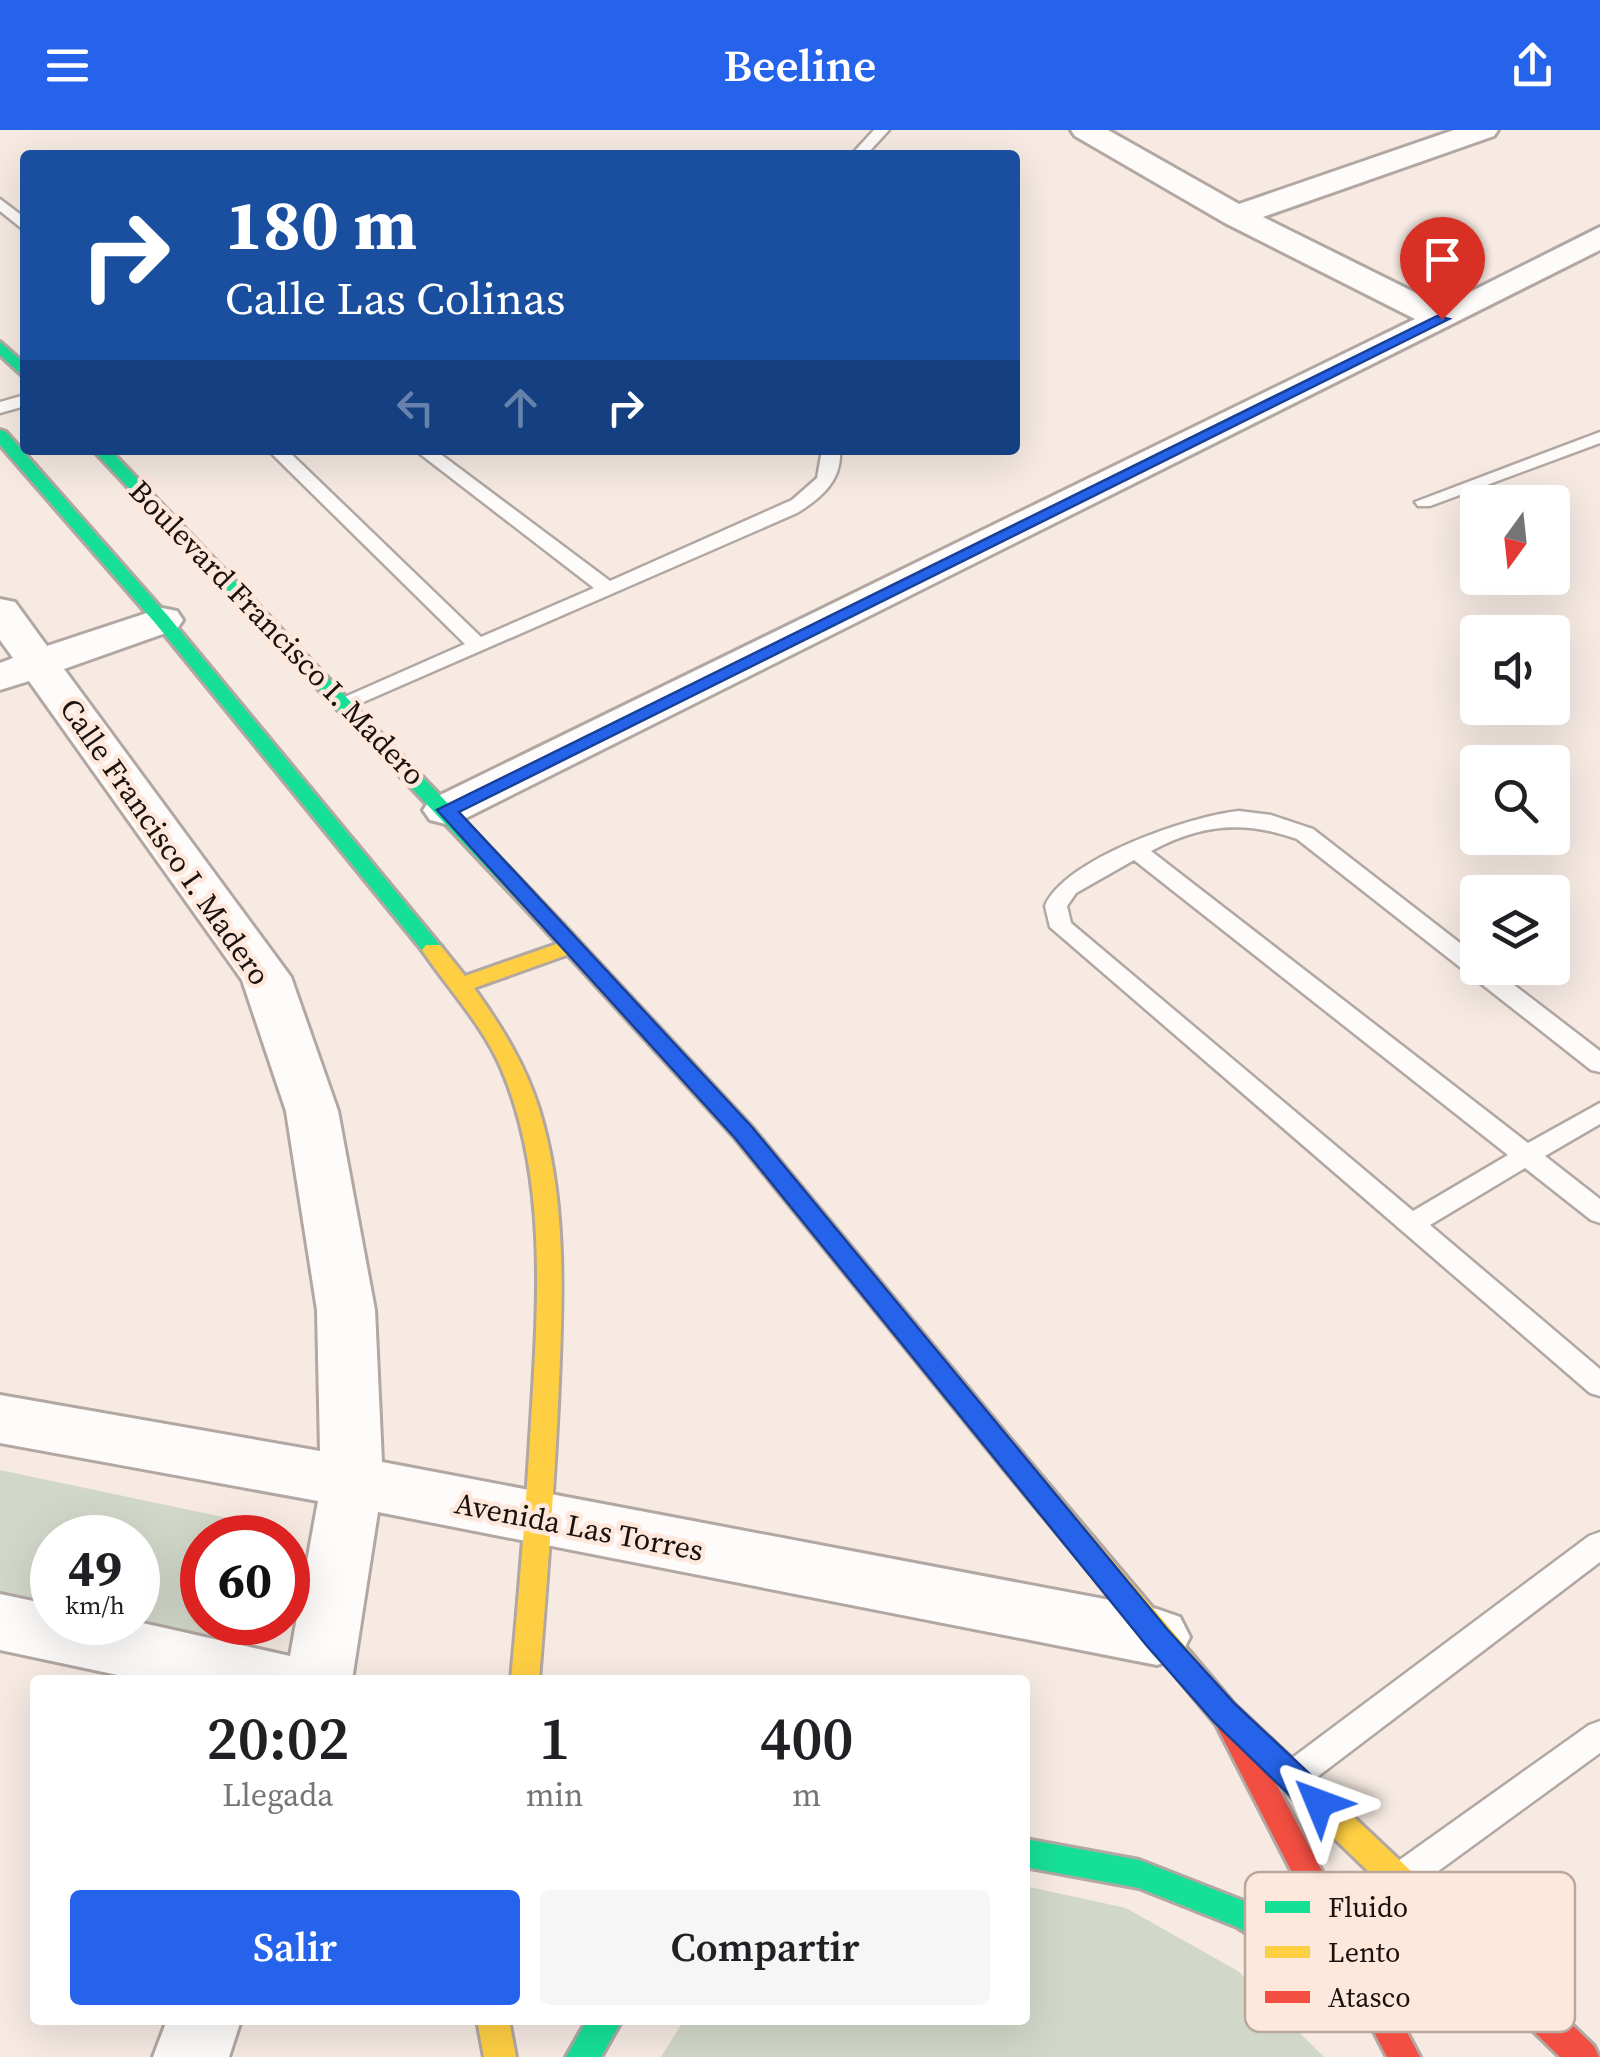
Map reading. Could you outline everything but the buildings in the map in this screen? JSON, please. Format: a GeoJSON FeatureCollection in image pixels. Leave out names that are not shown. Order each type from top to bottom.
{"type":"FeatureCollection","features":[{"type":"Feature","properties":{"kind":"main road"},"geometry":{"type":"LineString","coordinates":[[0,346],[20,368]]}},
{"type":"Feature","properties":{"kind":"main road"},"geometry":{"type":"LineString","coordinates":[[0,436],[162,620],[461,984],[512,1070],[544,1177],[550,1308],[539,1520],[525,1675]]}},
{"type":"Feature","properties":{"kind":"main road","name":"Boulevard Francisco I. Madero"},"geometry":{"type":"LineString","coordinates":[[106,455],[446,810],[743,1132],[1157,1637],[1224,1713],[1391,1872]]}},
{"type":"Feature","properties":{"kind":"main road"},"geometry":{"type":"LineString","coordinates":[[461,984],[572,946]]}},
{"type":"Feature","properties":{"kind":"main road"},"geometry":{"type":"LineString","coordinates":[[1224,1713],[1306,1872]]}},
{"type":"Feature","properties":{"kind":"main road"},"geometry":{"type":"LineString","coordinates":[[1030,1854],[1139,1874],[1245,1916]]}},
{"type":"Feature","properties":{"kind":"main road"},"geometry":{"type":"LineString","coordinates":[[493,2025],[500,2057]]}},
{"type":"Feature","properties":{"kind":"main road"},"geometry":{"type":"LineString","coordinates":[[582,2057],[603,2025]]}},
{"type":"Feature","properties":{"kind":"main road"},"geometry":{"type":"LineString","coordinates":[[1390,2032],[1404,2057]]}},
{"type":"Feature","properties":{"kind":"main road","name":"Boulevard Francisco I. Madero"},"geometry":{"type":"LineString","coordinates":[[1557,2032],[1583,2057]]}},
{"type":"Feature","properties":{"kind":"street"},"geometry":{"type":"LineString","coordinates":[[1236,216],[1483,130]]}},
{"type":"Feature","properties":{"kind":"street"},"geometry":{"type":"LineString","coordinates":[[1093,131],[1236,216],[1442,319]]}},
{"type":"Feature","properties":{"kind":"street"},"geometry":{"type":"LineString","coordinates":[[446,810],[1442,319],[1600,237]]}},
{"type":"Feature","properties":{"kind":"street","name":"Calle Francisco I. Madero"},"geometry":{"type":"LineString","coordinates":[[0,611],[19,670],[266,976],[312,1111],[346,1310],[352,1482],[320,1675]]}},
{"type":"Feature","properties":{"kind":"street"},"geometry":{"type":"LineString","coordinates":[[19,670],[162,620]]}},
{"type":"Feature","properties":{"kind":"street","name":"Avenida Las Torres"},"geometry":{"type":"LineString","coordinates":[[0,1419],[352,1482],[1157,1637]]}},
{"type":"Feature","properties":{"kind":"street"},"geometry":{"type":"LineString","coordinates":[[0,1622],[253,1675]]}},
{"type":"Feature","properties":{"kind":"street"},"geometry":{"type":"LineString","coordinates":[[191,2057],[202,2025]]}},
{"type":"Feature","properties":{"kind":"lane"},"geometry":{"type":"LineString","coordinates":[[863,150],[882,130]]}},
{"type":"Feature","properties":{"kind":"lane"},"geometry":{"type":"LineString","coordinates":[[0,203],[20,221]]}},
{"type":"Feature","properties":{"kind":"lane"},"geometry":{"type":"LineString","coordinates":[[1424,502],[1600,437]]}},
{"type":"Feature","properties":{"kind":"lane"},"geometry":{"type":"LineString","coordinates":[[282,455],[478,645]]}},
{"type":"Feature","properties":{"kind":"lane"},"geometry":{"type":"LineString","coordinates":[[431,455],[607,588]]}},
{"type":"Feature","properties":{"kind":"lane"},"geometry":{"type":"LineString","coordinates":[[345,704],[807,499],[823,484],[833,465],[832,455]]}},
{"type":"Feature","properties":{"kind":"lane"},"geometry":{"type":"LineString","coordinates":[[1600,1064],[1305,834],[1272,819],[1234,815],[1199,820],[1068,888],[1056,899],[1054,913],[1062,927],[1600,1384]]}},
{"type":"Feature","properties":{"kind":"lane"},"geometry":{"type":"LineString","coordinates":[[1137,851],[1600,1213]]}},
{"type":"Feature","properties":{"kind":"lane"},"geometry":{"type":"LineString","coordinates":[[1409,1224],[1600,1112]]}},
{"type":"Feature","properties":{"kind":"lane"},"geometry":{"type":"LineString","coordinates":[[1292,1778],[1600,1545]]}},
{"type":"Feature","properties":{"kind":"lane"},"geometry":{"type":"LineString","coordinates":[[1410,1872],[1600,1735]]}},
{"type":"Feature","properties":{"kind":"green space"},"geometry":{"type":"Polygon","coordinates":[[[0,1470],[213,1515],[180,1515],[180,1632],[160,1627],[160,1515],[30,1515],[30,1602],[0,1596],[0,1470]]]}},
{"type":"Feature","properties":{"kind":"green space"},"geometry":{"type":"Polygon","coordinates":[[[1030,1887],[1126,1908],[1238,1971],[1245,1978],[1245,2032],[1299,2032],[1324,2057],[661,2057],[681,2025],[1030,2025],[1030,1887]]]}},
{"type":"Feature","properties":{"kind":"traffic: fast"},"geometry":{"type":"LineString","coordinates":[[0,346],[20,368]]}},
{"type":"Feature","properties":{"kind":"traffic: fast"},"geometry":{"type":"LineString","coordinates":[[0,435],[162,620],[433,950]]}},
{"type":"Feature","properties":{"kind":"traffic: fast"},"geometry":{"type":"LineString","coordinates":[[106,455],[556,929]]}},
{"type":"Feature","properties":{"kind":"traffic: fast"},"geometry":{"type":"LineString","coordinates":[[1030,1854],[1139,1874],[1245,1916]]}},
{"type":"Feature","properties":{"kind":"traffic: fast"},"geometry":{"type":"LineString","coordinates":[[582,2057],[603,2025]]}},
{"type":"Feature","properties":{"kind":"traffic: slow"},"geometry":{"type":"LineString","coordinates":[[461,985],[571,946]]}},
{"type":"Feature","properties":{"kind":"traffic: slow"},"geometry":{"type":"LineString","coordinates":[[433,950],[487,1023],[513,1070],[528,1109],[544,1193],[549,1280],[547,1366],[525,1675]]}},
{"type":"Feature","properties":{"kind":"traffic: slow"},"geometry":{"type":"LineString","coordinates":[[1013,1461],[1224,1713],[1390,1872]]}},
{"type":"Feature","properties":{"kind":"traffic: slow"},"geometry":{"type":"LineString","coordinates":[[494,2025],[500,2057]]}},
{"type":"Feature","properties":{"kind":"traffic: jam"},"geometry":{"type":"LineString","coordinates":[[556,929],[743,1132],[1013,1461]]}},
{"type":"Feature","properties":{"kind":"traffic: jam"},"geometry":{"type":"LineString","coordinates":[[1224,1713],[1307,1872]]}},
{"type":"Feature","properties":{"kind":"traffic: jam"},"geometry":{"type":"LineString","coordinates":[[1391,2032],[1404,2057]]}},
{"type":"Feature","properties":{"kind":"traffic: jam"},"geometry":{"type":"LineString","coordinates":[[1557,2032],[1583,2057]]}},
{"type":"Feature","properties":{"kind":"route"},"geometry":{"type":"LineString","coordinates":[[1319,1803],[1224,1713],[1157,1637],[743,1132],[446,810],[1442,319]]}}]}
